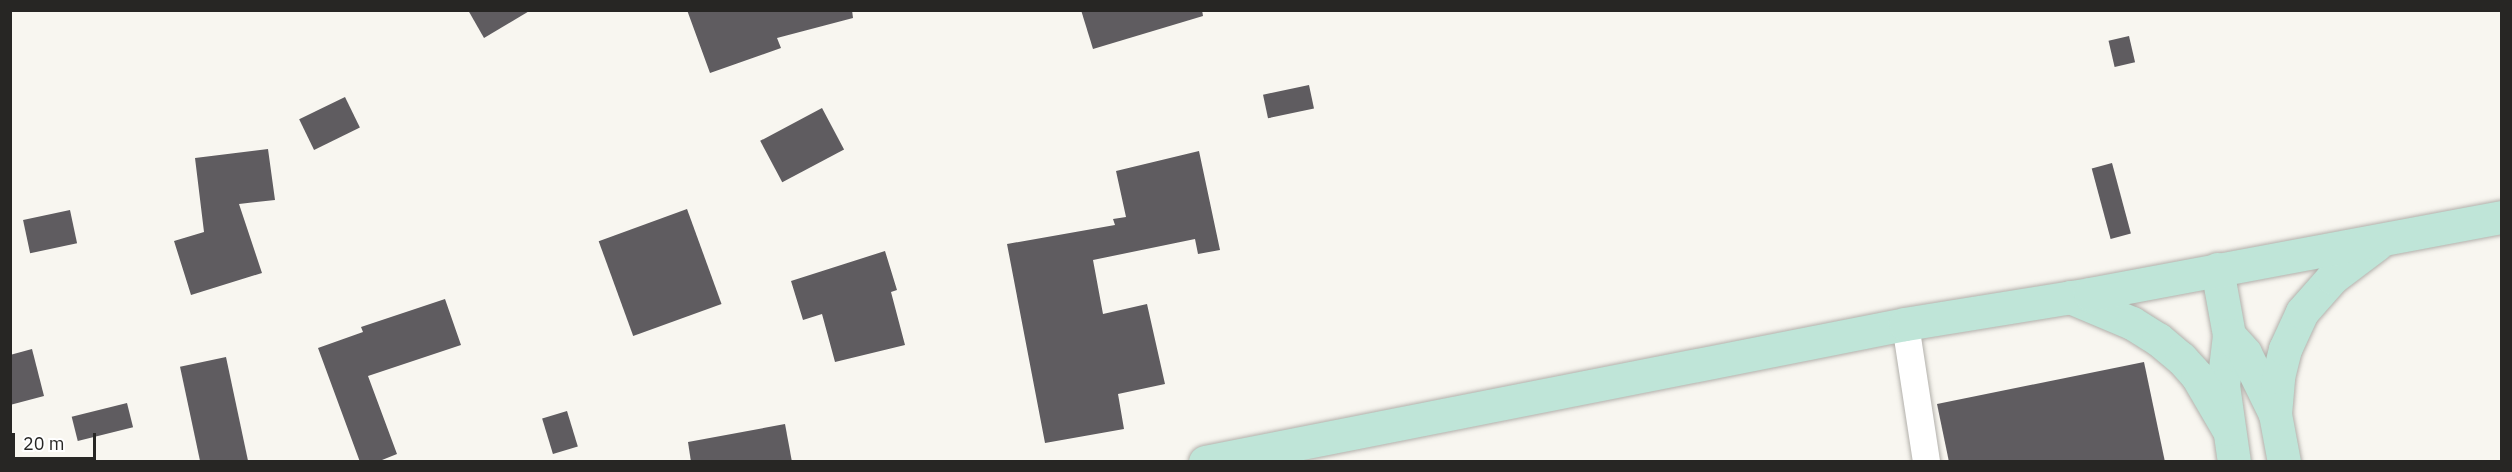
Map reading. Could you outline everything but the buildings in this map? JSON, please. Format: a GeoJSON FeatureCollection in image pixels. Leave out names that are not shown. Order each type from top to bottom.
{"type":"FeatureCollection","features":[{"type":"Feature","properties":{"kind":"main road"},"geometry":{"type":"LineString","coordinates":[[1205,462],[1905,324],[2070,297],[2502,217]]}},
{"type":"Feature","properties":{"kind":"main road"},"geometry":{"type":"LineString","coordinates":[[2284,462],[2275,414],[2278,377],[2285,349],[2302,312],[2332,278],[2383,240]]}},
{"type":"Feature","properties":{"kind":"main road"},"geometry":{"type":"LineString","coordinates":[[2217,269],[2229,335],[2223,385],[2234,462]]}},
{"type":"Feature","properties":{"kind":"main road"},"geometry":{"type":"LineString","coordinates":[[2070,297],[2132,323],[2158,339],[2181,358],[2197,376],[2228,429]]}},
{"type":"Feature","properties":{"kind":"main road"},"geometry":{"type":"LineString","coordinates":[[2229,335],[2245,353],[2275,414]]}},
{"type":"Feature","properties":{"kind":"street"},"geometry":{"type":"LineString","coordinates":[[1905,324],[1926,462]]}}]}
